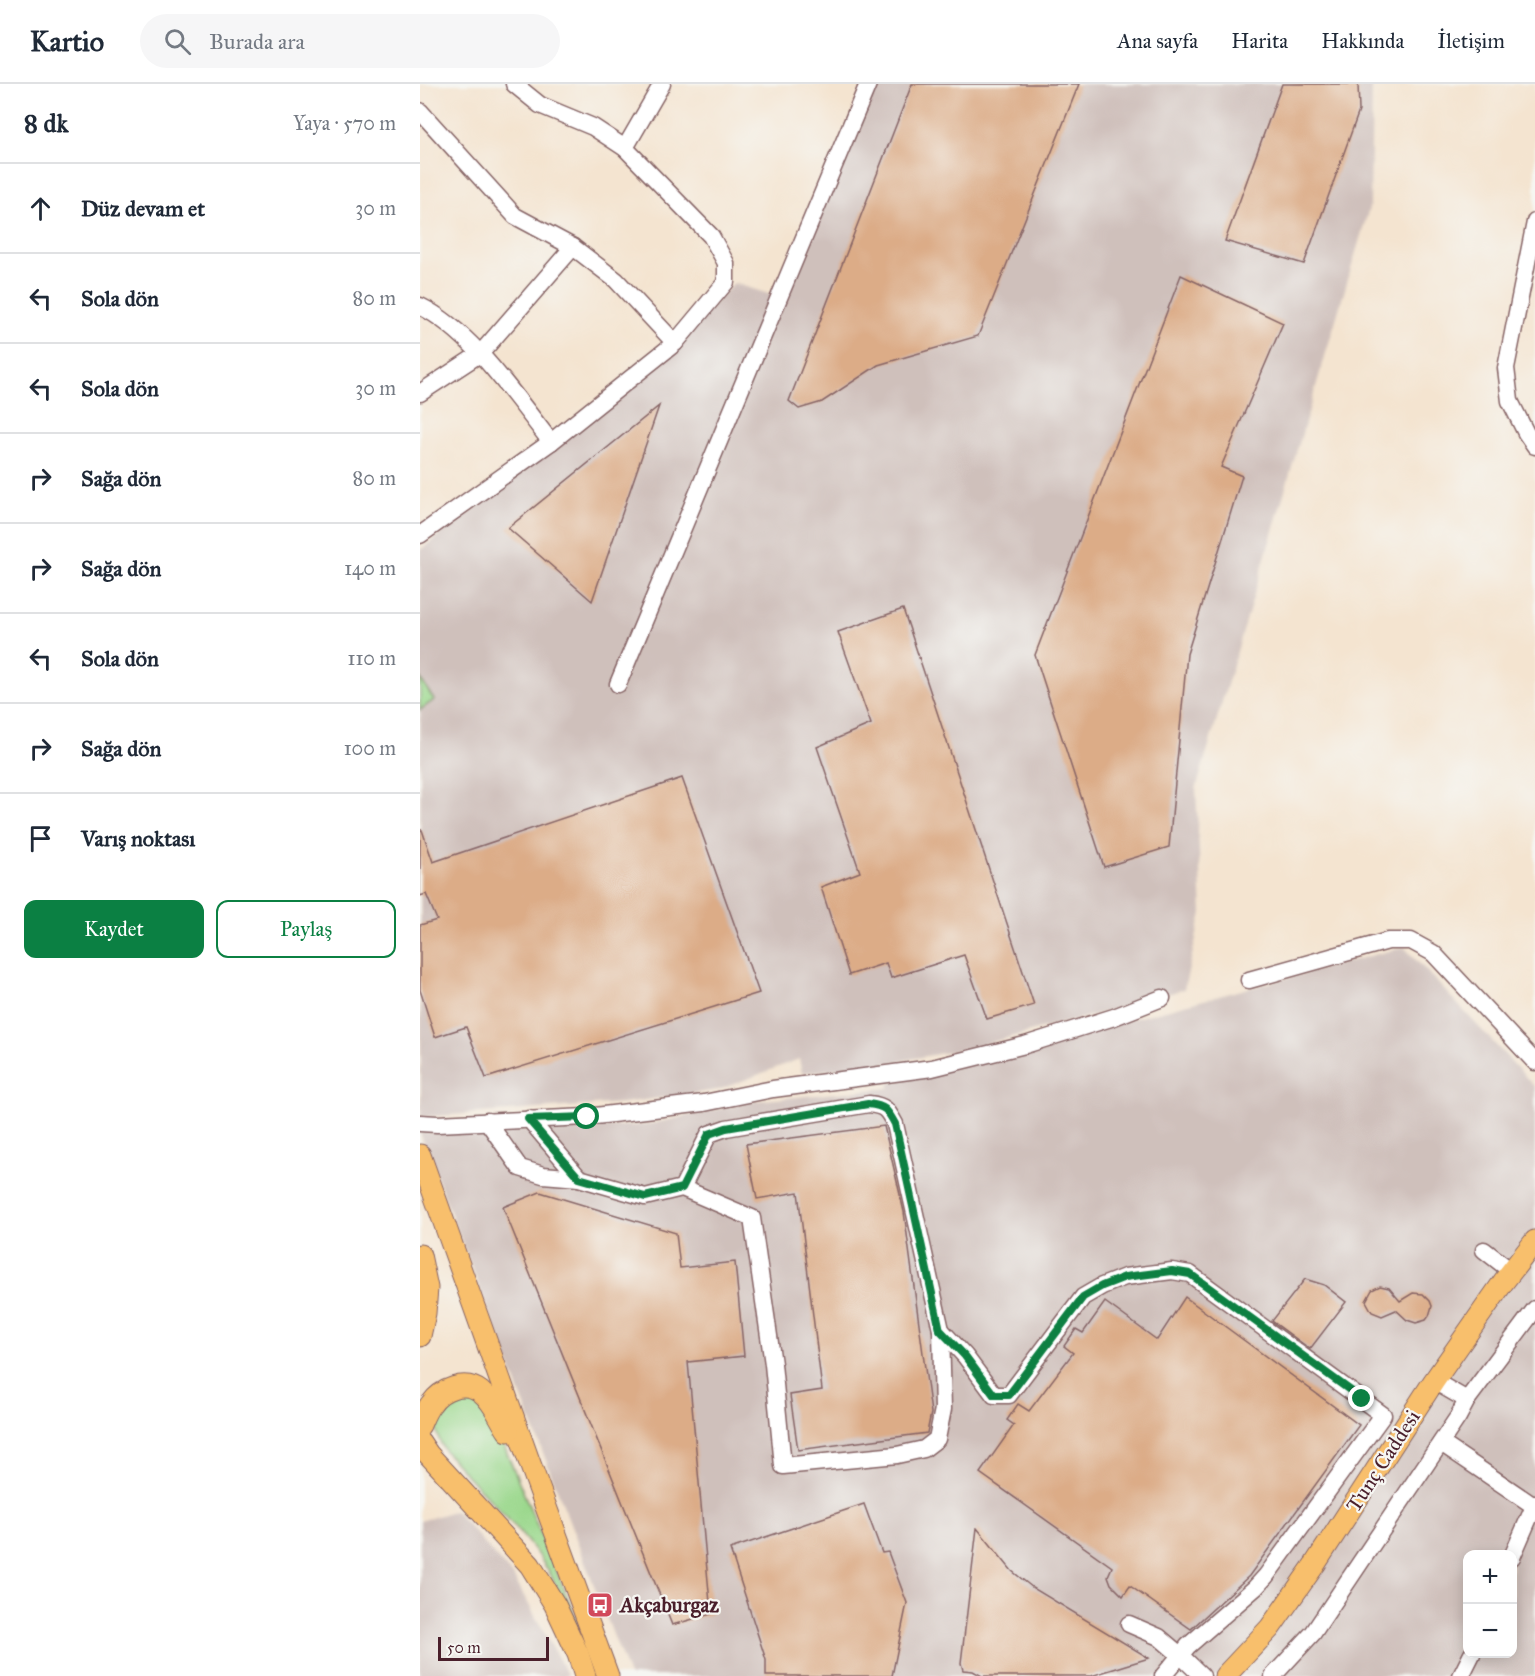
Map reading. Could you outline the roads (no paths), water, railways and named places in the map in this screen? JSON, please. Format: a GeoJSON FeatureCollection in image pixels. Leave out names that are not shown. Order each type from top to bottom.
{"type":"FeatureCollection","features":[{"type":"Feature","properties":{"kind":"main road"},"geometry":{"type":"LineString","coordinates":[[420,1155],[608,1676]]}},
{"type":"Feature","properties":{"kind":"main road","name":"Tunç Caddesi"},"geometry":{"type":"LineString","coordinates":[[1224,1676],[1270,1628],[1315,1564],[1434,1381],[1511,1271],[1535,1241]]}},
{"type":"Feature","properties":{"kind":"main road"},"geometry":{"type":"LineString","coordinates":[[420,1255],[427,1288],[420,1336]]}},
{"type":"Feature","properties":{"kind":"main road"},"geometry":{"type":"LineString","coordinates":[[420,1425],[432,1402],[451,1387],[466,1386],[479,1390],[491,1402],[528,1458]]}},
{"type":"Feature","properties":{"kind":"main road"},"geometry":{"type":"LineString","coordinates":[[420,1442],[428,1454],[530,1565],[544,1584],[578,1654],[585,1676]]}},
{"type":"Feature","properties":{"kind":"street"},"geometry":{"type":"LineString","coordinates":[[420,535],[551,442],[675,343],[726,282],[726,263],[711,236],[625,148],[593,127],[540,105],[514,84]]}},
{"type":"Feature","properties":{"kind":"street"},"geometry":{"type":"LineString","coordinates":[[625,148],[662,84]]}},
{"type":"Feature","properties":{"kind":"street"},"geometry":{"type":"LineString","coordinates":[[618,684],[868,84]]}},
{"type":"Feature","properties":{"kind":"street"},"geometry":{"type":"LineString","coordinates":[[420,111],[515,216],[573,247],[616,280],[675,343]]}},
{"type":"Feature","properties":{"kind":"street"},"geometry":{"type":"LineString","coordinates":[[1535,222],[1506,368],[1510,401],[1535,446]]}},
{"type":"Feature","properties":{"kind":"street"},"geometry":{"type":"LineString","coordinates":[[420,393],[481,353],[573,247]]}},
{"type":"Feature","properties":{"kind":"street"},"geometry":{"type":"LineString","coordinates":[[420,306],[434,313],[481,353],[551,442]]}},
{"type":"Feature","properties":{"kind":"street"},"geometry":{"type":"LineString","coordinates":[[1249,980],[1388,941],[1411,941],[1433,953],[1535,1062]]}},
{"type":"Feature","properties":{"kind":"street"},"geometry":{"type":"LineString","coordinates":[[420,1123],[587,1117],[693,1105],[772,1089],[932,1068],[1025,1045],[1114,1017],[1162,998]]}},
{"type":"Feature","properties":{"kind":"street"},"geometry":{"type":"LineString","coordinates":[[487,1121],[520,1168],[543,1176],[579,1178],[645,1197],[682,1188],[752,1218],[773,1364],[783,1466],[897,1455],[924,1449],[937,1439],[943,1409],[940,1330],[895,1124],[882,1106],[868,1104],[726,1128],[709,1134],[682,1188]]}},
{"type":"Feature","properties":{"kind":"street"},"geometry":{"type":"LineString","coordinates":[[528,1119],[579,1178]]}},
{"type":"Feature","properties":{"kind":"street"},"geometry":{"type":"LineString","coordinates":[[1484,1250],[1511,1271]]}},
{"type":"Feature","properties":{"kind":"street"},"geometry":{"type":"LineString","coordinates":[[940,1330],[965,1356],[994,1395],[1009,1395],[1083,1297],[1125,1277],[1172,1271],[1190,1274],[1383,1415],[1266,1576],[1188,1646],[1163,1676]]}},
{"type":"Feature","properties":{"kind":"street"},"geometry":{"type":"LineString","coordinates":[[1277,1675],[1313,1633],[1441,1443],[1467,1400],[1535,1309]]}},
{"type":"Feature","properties":{"kind":"street"},"geometry":{"type":"LineString","coordinates":[[1434,1381],[1467,1400]]}},
{"type":"Feature","properties":{"kind":"street"},"geometry":{"type":"LineString","coordinates":[[1441,1443],[1534,1505],[1515,1550]]}},
{"type":"Feature","properties":{"kind":"street"},"geometry":{"type":"LineString","coordinates":[[1129,1624],[1159,1637],[1202,1676]]}},
{"type":"Feature","properties":{"kind":"street"},"geometry":{"type":"LineString","coordinates":[[1461,1676],[1470,1658]]}},
{"type":"Feature","properties":{"kind":"place","name":"Akçaburgaz"},"geometry":{"type":"Point","coordinates":[600,1605]}}]}
